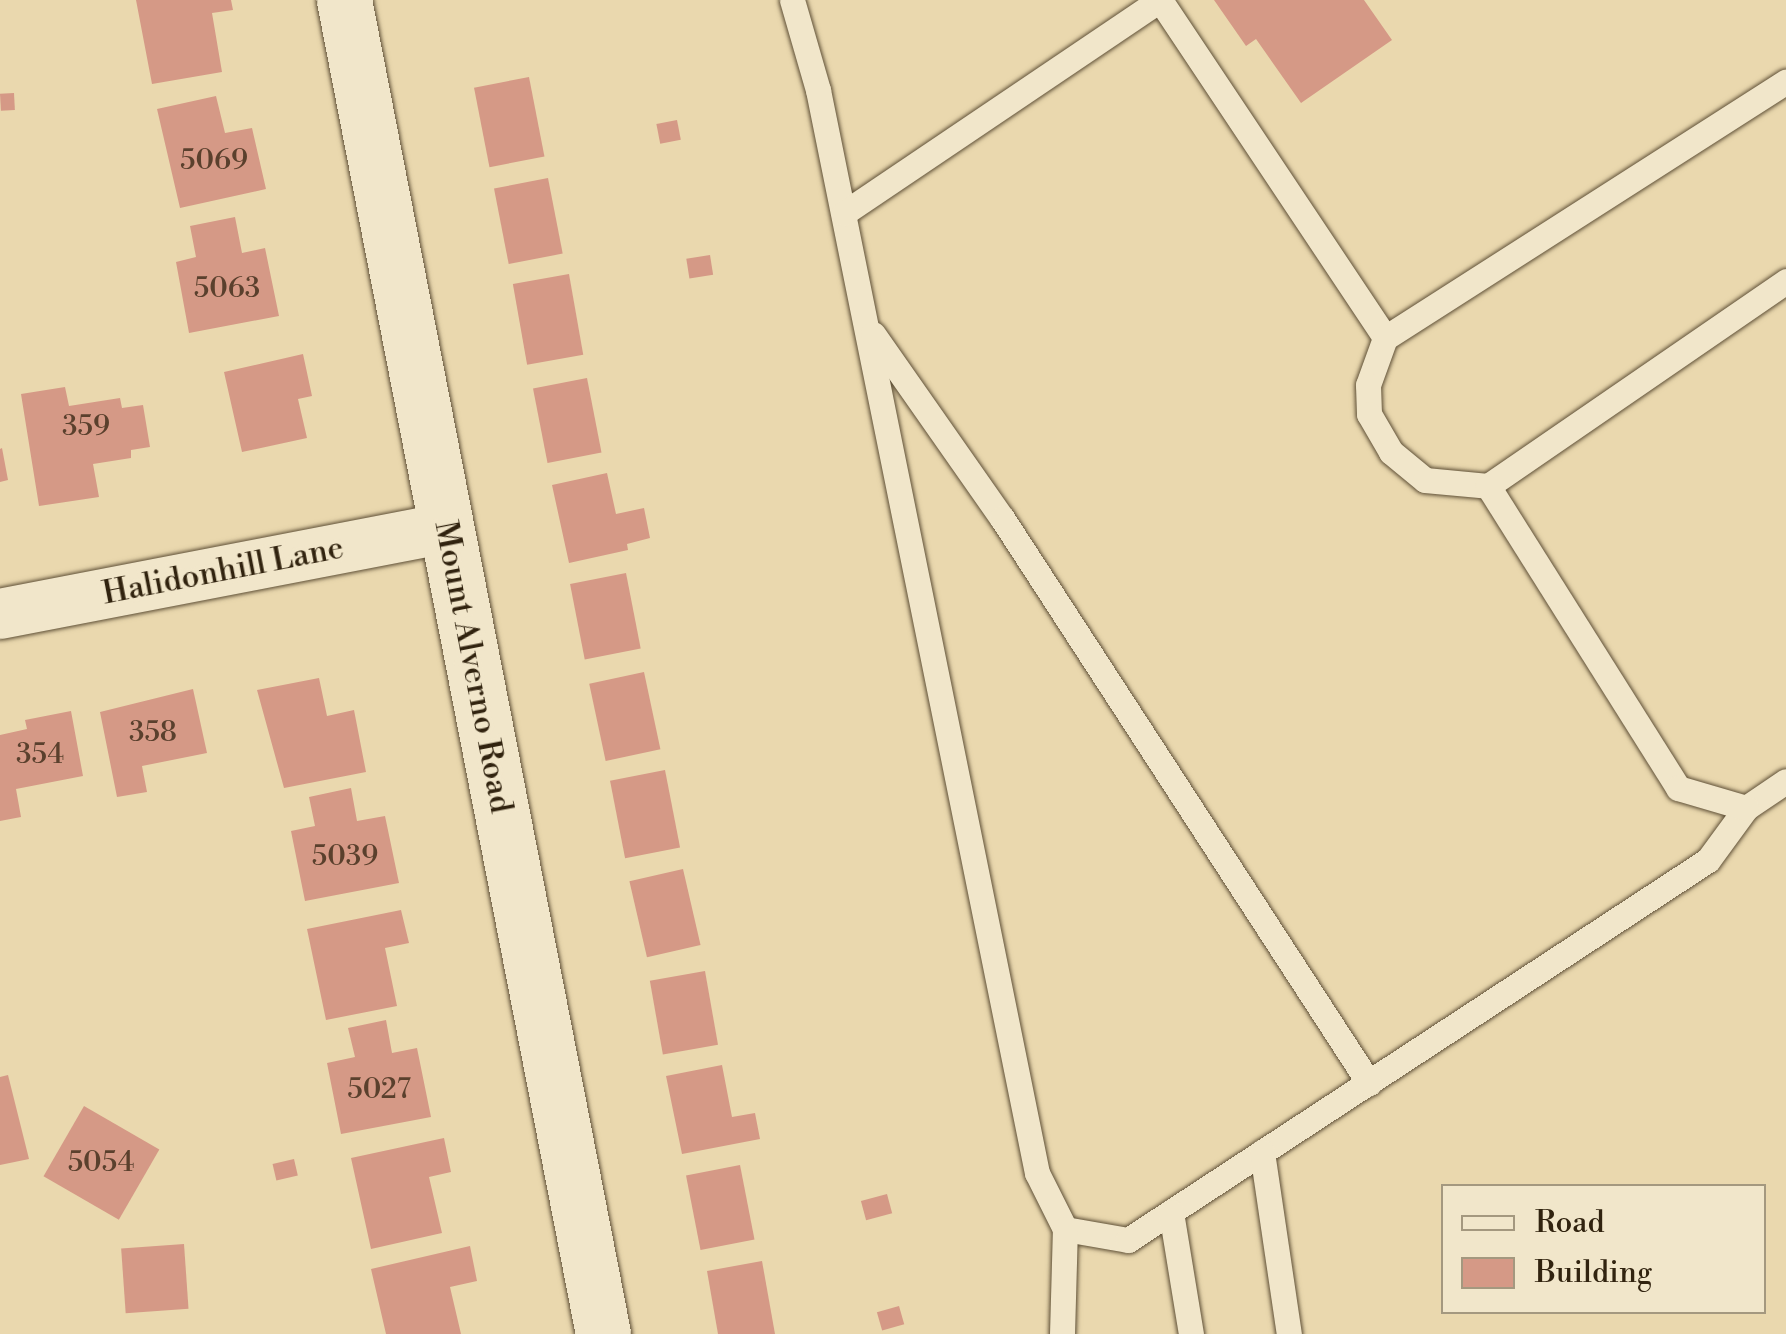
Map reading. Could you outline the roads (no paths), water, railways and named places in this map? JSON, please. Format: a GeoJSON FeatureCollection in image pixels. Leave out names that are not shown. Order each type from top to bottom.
{"type":"FeatureCollection","features":[{"type":"Feature","properties":{"kind":"street","name":"Mount Alverno Road"},"geometry":{"type":"LineString","coordinates":[[344,0],[604,1334]]}},
{"type":"Feature","properties":{"kind":"street","name":"Halidonhill Lane"},"geometry":{"type":"LineString","coordinates":[[0,614],[446,528]]}},
{"type":"Feature","properties":{"kind":"lane"},"geometry":{"type":"LineString","coordinates":[[792,0],[844,214],[1036,1174],[1065,1229],[1062,1334]]}},
{"type":"Feature","properties":{"kind":"lane"},"geometry":{"type":"LineString","coordinates":[[844,214],[1160,0],[1385,338]]}},
{"type":"Feature","properties":{"kind":"lane"},"geometry":{"type":"LineString","coordinates":[[1786,82],[1385,338],[1368,385],[1368,414],[1392,452],[1425,480],[1488,486],[1786,281]]}},
{"type":"Feature","properties":{"kind":"lane"},"geometry":{"type":"LineString","coordinates":[[867,326],[1002,518],[1369,1082]]}},
{"type":"Feature","properties":{"kind":"lane"},"geometry":{"type":"LineString","coordinates":[[1488,486],[1678,788],[1746,808]]}},
{"type":"Feature","properties":{"kind":"lane"},"geometry":{"type":"LineString","coordinates":[[1065,1229],[1128,1240],[1708,860],[1746,808],[1786,781]]}},
{"type":"Feature","properties":{"kind":"lane"},"geometry":{"type":"LineString","coordinates":[[1262,1152],[1289,1334]]}},
{"type":"Feature","properties":{"kind":"lane"},"geometry":{"type":"LineString","coordinates":[[1171,1212],[1190,1334]]}}]}
